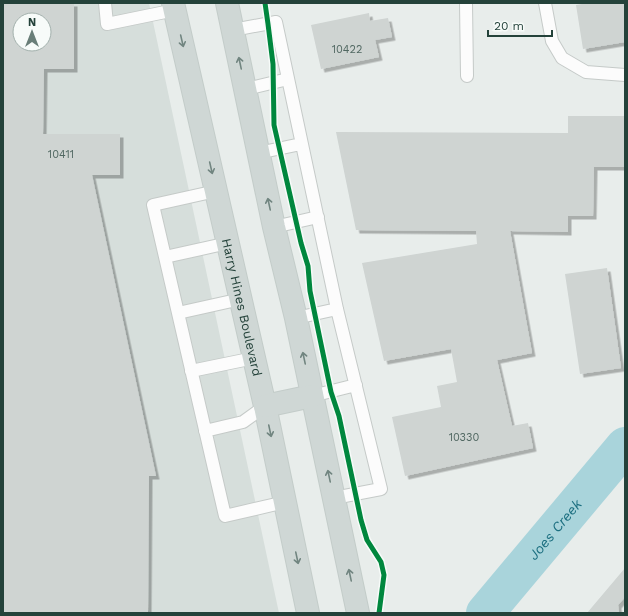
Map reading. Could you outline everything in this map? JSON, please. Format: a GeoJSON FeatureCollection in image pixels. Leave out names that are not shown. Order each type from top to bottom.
{"type":"FeatureCollection","features":[{"type":"Feature","properties":{"kind":"main road"},"geometry":{"type":"LineString","coordinates":[[227,3],[274,227],[296,318],[358,613]]}},
{"type":"Feature","properties":{"kind":"main road","name":"Harry Hines Boulevard"},"geometry":{"type":"LineString","coordinates":[[174,7],[265,406],[308,613]]}},
{"type":"Feature","properties":{"kind":"main road"},"geometry":{"type":"LineString","coordinates":[[265,406],[312,396]]}},
{"type":"Feature","properties":{"kind":"lane"},"geometry":{"type":"LineString","coordinates":[[105,3],[107,24],[174,7]]}},
{"type":"Feature","properties":{"kind":"lane"},"geometry":{"type":"LineString","coordinates":[[466,3],[467,76]]}},
{"type":"Feature","properties":{"kind":"lane"},"geometry":{"type":"LineString","coordinates":[[545,3],[552,41],[562,58],[586,72],[625,75]]}},
{"type":"Feature","properties":{"kind":"lane"},"geometry":{"type":"LineString","coordinates":[[233,30],[276,22],[337,309],[381,489],[334,498]]}},
{"type":"Feature","properties":{"kind":"lane"},"geometry":{"type":"LineString","coordinates":[[246,89],[288,79]]}},
{"type":"Feature","properties":{"kind":"lane"},"geometry":{"type":"LineString","coordinates":[[258,153],[302,144]]}},
{"type":"Feature","properties":{"kind":"lane"},"geometry":{"type":"LineString","coordinates":[[216,191],[153,205],[225,516],[285,502]]}},
{"type":"Feature","properties":{"kind":"lane"},"geometry":{"type":"LineString","coordinates":[[274,227],[318,217]]}},
{"type":"Feature","properties":{"kind":"lane"},"geometry":{"type":"LineString","coordinates":[[165,257],[228,243]]}},
{"type":"Feature","properties":{"kind":"lane"},"geometry":{"type":"LineString","coordinates":[[178,313],[240,299]]}},
{"type":"Feature","properties":{"kind":"lane"},"geometry":{"type":"LineString","coordinates":[[296,318],[337,309]]}},
{"type":"Feature","properties":{"kind":"lane"},"geometry":{"type":"LineString","coordinates":[[192,371],[254,358]]}},
{"type":"Feature","properties":{"kind":"lane"},"geometry":{"type":"LineString","coordinates":[[312,396],[356,385]]}},
{"type":"Feature","properties":{"kind":"lane"},"geometry":{"type":"LineString","coordinates":[[205,431],[243,422],[265,406]]}},
{"type":"Feature","properties":{"kind":"shaded area"},"geometry":{"type":"Polygon","coordinates":[[[3,3],[149,3],[279,613],[3,613],[3,3]]]}},
{"type":"Feature","properties":{"kind":"building"},"geometry":{"type":"Polygon","coordinates":[[[3,3],[74,3],[74,69],[44,69],[43,134],[120,134],[120,175],[92,175],[156,476],[149,476],[148,613],[3,613],[3,3]]]}},
{"type":"Feature","properties":{"kind":"building"},"geometry":{"type":"Polygon","coordinates":[[[588,3],[625,3],[625,42],[583,49],[576,5],[588,3]]]}},
{"type":"Feature","properties":{"kind":"building"},"geometry":{"type":"Polygon","coordinates":[[[369,13],[370,21],[388,18],[392,37],[375,40],[379,57],[321,69],[311,25],[369,13]]]}},
{"type":"Feature","properties":{"kind":"building"},"geometry":{"type":"Polygon","coordinates":[[[568,116],[625,116],[625,167],[594,167],[593,216],[568,216],[568,232],[510,231],[532,353],[497,360],[512,426],[528,423],[533,448],[405,476],[392,417],[441,407],[437,386],[457,382],[451,349],[384,361],[362,263],[477,244],[476,231],[356,230],[336,132],[568,133],[568,116]]]}},
{"type":"Feature","properties":{"kind":"building"},"geometry":{"type":"Polygon","coordinates":[[[607,268],[621,368],[580,374],[565,274],[607,268]]]}},
{"type":"Feature","properties":{"kind":"building"},"geometry":{"type":"Polygon","coordinates":[[[625,568],[625,597],[618,605],[619,613],[587,613],[625,568]]]}},
{"type":"Feature","properties":{"kind":"waterway","name":"Joes Creek"},"geometry":{"type":"LineString","coordinates":[[485,613],[625,446]]}},
{"type":"Feature","properties":{"kind":"cycle path"},"geometry":{"type":"LineString","coordinates":[[265,3],[273,64],[274,125],[301,243],[308,266],[310,291],[331,392],[339,416],[361,520],[367,540],[381,562],[384,575],[379,613]]}}]}
